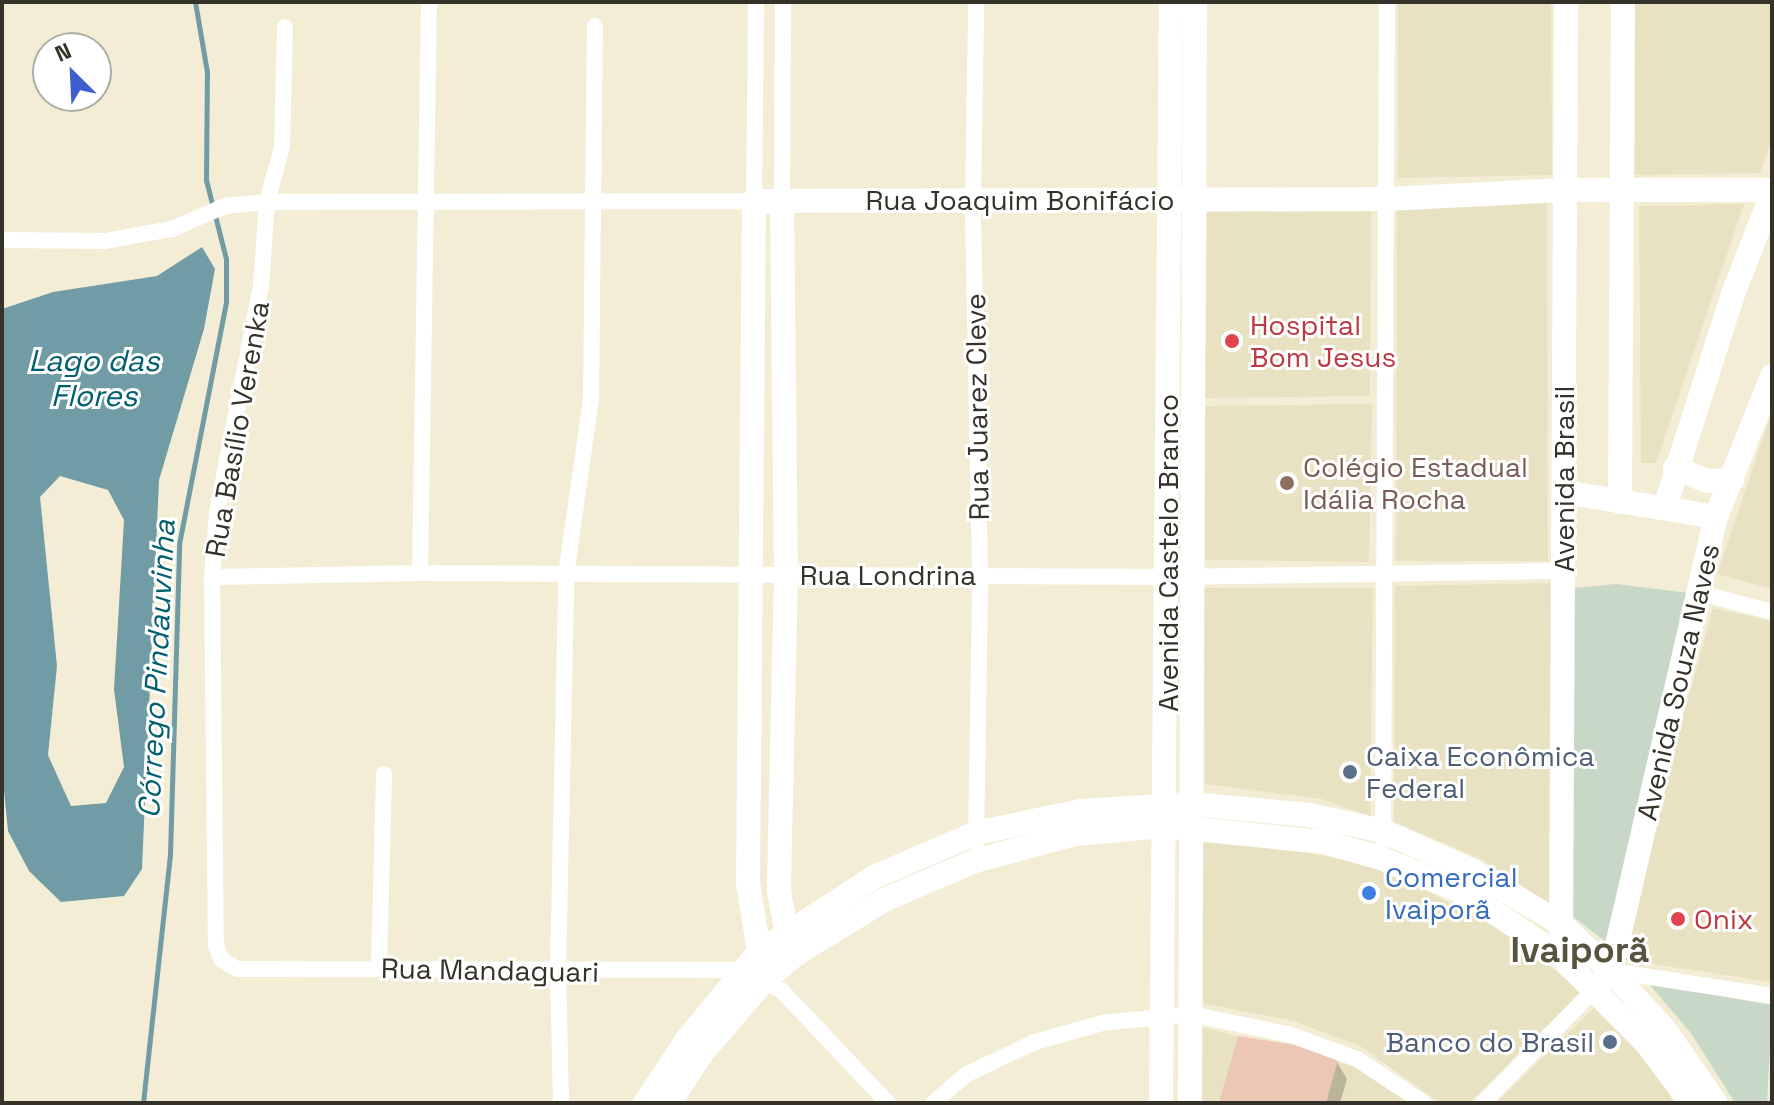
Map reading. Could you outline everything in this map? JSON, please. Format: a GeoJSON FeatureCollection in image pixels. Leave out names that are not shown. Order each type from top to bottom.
{"type":"FeatureCollection","features":[{"type":"Feature","properties":{"kind":"street"},"geometry":{"type":"LineString","coordinates":[[420,573],[422,201],[429,2]]}},
{"type":"Feature","properties":{"kind":"street"},"geometry":{"type":"LineString","coordinates":[[756,2],[754,577],[748,883],[761,968],[888,1103]]}},
{"type":"Feature","properties":{"kind":"street"},"geometry":{"type":"LineString","coordinates":[[783,2],[786,575],[779,892],[790,944]]}},
{"type":"Feature","properties":{"kind":"street","name":"Rua Juarez Cleve"},"geometry":{"type":"LineString","coordinates":[[975,861],[980,575],[973,203],[976,2]]}},
{"type":"Feature","properties":{"kind":"street","name":"Avenida Castelo Branco"},"geometry":{"type":"LineString","coordinates":[[1171,2],[1182,199],[1181,576],[1190,815],[1190,1103]]}},
{"type":"Feature","properties":{"kind":"street","name":"Avenida Castelo Branco"},"geometry":{"type":"LineString","coordinates":[[1182,199],[1195,2]]}},
{"type":"Feature","properties":{"kind":"street"},"geometry":{"type":"LineString","coordinates":[[1381,858],[1387,2]]}},
{"type":"Feature","properties":{"kind":"street","name":"Avenida Brasil"},"geometry":{"type":"LineString","coordinates":[[1561,957],[1566,2]]}},
{"type":"Feature","properties":{"kind":"street","name":"Avenida Brasil"},"geometry":{"type":"LineString","coordinates":[[1620,502],[1623,2]]}},
{"type":"Feature","properties":{"kind":"street"},"geometry":{"type":"LineString","coordinates":[[561,1103],[558,973],[566,575],[591,399],[595,26]]}},
{"type":"Feature","properties":{"kind":"street","name":"Rua Basílio Verenka"},"geometry":{"type":"LineString","coordinates":[[237,969],[222,960],[216,946],[212,577],[217,513],[261,286],[267,202],[282,147],[285,27]]}},
{"type":"Feature","properties":{"kind":"street","name":"Rua Joaquim Bonifácio"},"geometry":{"type":"LineString","coordinates":[[2,240],[105,241],[147,235],[225,206],[267,202],[973,203],[1387,199],[1565,190],[1772,192]]}},
{"type":"Feature","properties":{"kind":"street"},"geometry":{"type":"LineString","coordinates":[[1665,507],[1675,468],[1772,192]]}},
{"type":"Feature","properties":{"kind":"street","name":"Avenida Souza Naves"},"geometry":{"type":"LineString","coordinates":[[1603,980],[1716,517],[1772,376]]}},
{"type":"Feature","properties":{"kind":"street"},"geometry":{"type":"LineString","coordinates":[[1675,468],[1707,481],[1732,480]]}},
{"type":"Feature","properties":{"kind":"street"},"geometry":{"type":"LineString","coordinates":[[1564,492],[1716,517]]}},
{"type":"Feature","properties":{"kind":"street","name":"Rua Londrina"},"geometry":{"type":"LineString","coordinates":[[212,577],[420,573],[754,577],[1181,576],[1564,571]]}},
{"type":"Feature","properties":{"kind":"street","name":"Avenida Castelo Branco"},"geometry":{"type":"LineString","coordinates":[[1161,1103],[1164,816],[1181,576]]}},
{"type":"Feature","properties":{"kind":"street"},"geometry":{"type":"LineString","coordinates":[[1696,592],[1772,612]]}},
{"type":"Feature","properties":{"kind":"street"},"geometry":{"type":"LineString","coordinates":[[379,967],[384,774]]}},
{"type":"Feature","properties":{"kind":"street"},"geometry":{"type":"LineString","coordinates":[[645,1103],[761,968],[874,877],[976,833],[1080,811],[1164,816],[1309,815],[1383,831],[1475,872],[1561,924],[1691,1103]]}},
{"type":"Feature","properties":{"kind":"street"},"geometry":{"type":"LineString","coordinates":[[1190,815],[1323,842],[1381,858],[1467,894],[1561,957],[1603,980],[1665,1030],[1716,1103]]}},
{"type":"Feature","properties":{"kind":"street"},"geometry":{"type":"LineString","coordinates":[[790,944],[975,861],[1075,834],[1164,816]]}},
{"type":"Feature","properties":{"kind":"street","name":"Rua Mandaguari"},"geometry":{"type":"LineString","coordinates":[[237,969],[379,967],[558,973],[761,968]]}},
{"type":"Feature","properties":{"kind":"street"},"geometry":{"type":"LineString","coordinates":[[669,1103],[761,968]]}},
{"type":"Feature","properties":{"kind":"street"},"geometry":{"type":"LineString","coordinates":[[1603,980],[1772,996]]}},
{"type":"Feature","properties":{"kind":"street"},"geometry":{"type":"LineString","coordinates":[[1483,1103],[1603,980]]}},
{"type":"Feature","properties":{"kind":"street"},"geometry":{"type":"LineString","coordinates":[[933,1103],[967,1074],[1035,1042],[1102,1023],[1190,1014],[1291,1035],[1357,1059],[1424,1103]]}},
{"type":"Feature","properties":{"kind":"shaded area"},"geometry":{"type":"Polygon","coordinates":[[[1398,2],[1551,2],[1552,175],[1398,178],[1398,2]]]}},
{"type":"Feature","properties":{"kind":"shaded area"},"geometry":{"type":"Polygon","coordinates":[[[1635,2],[1772,2],[1772,139],[1760,173],[1635,175],[1635,2]]]}},
{"type":"Feature","properties":{"kind":"shaded area"},"geometry":{"type":"Polygon","coordinates":[[[1547,201],[1548,561],[1396,561],[1397,203],[1547,201]]]}},
{"type":"Feature","properties":{"kind":"shaded area"},"geometry":{"type":"Polygon","coordinates":[[[1744,204],[1656,463],[1641,463],[1639,206],[1744,204]]]}},
{"type":"Feature","properties":{"kind":"shaded area"},"geometry":{"type":"Polygon","coordinates":[[[1371,207],[1370,396],[1205,398],[1207,208],[1371,207]]]}},
{"type":"Feature","properties":{"kind":"shaded area","name":"Colégio Estadual Idália Rocha"},"geometry":{"type":"Polygon","coordinates":[[[1372,404],[1369,562],[1203,560],[1205,406],[1372,404]]]}},
{"type":"Feature","properties":{"kind":"shaded area"},"geometry":{"type":"Polygon","coordinates":[[[1772,411],[1772,589],[1717,574],[1772,411]]]}},
{"type":"Feature","properties":{"kind":"shaded area"},"geometry":{"type":"Polygon","coordinates":[[[1553,583],[1551,905],[1481,859],[1394,822],[1395,586],[1553,583]]]}},
{"type":"Feature","properties":{"kind":"shaded area"},"geometry":{"type":"Polygon","coordinates":[[[1204,588],[1373,588],[1370,816],[1322,799],[1205,784],[1204,588]]]}},
{"type":"Feature","properties":{"kind":"shaded area"},"geometry":{"type":"Polygon","coordinates":[[[1713,608],[1772,621],[1772,982],[1626,960],[1652,830],[1713,608]]]}},
{"type":"Feature","properties":{"kind":"shaded area"},"geometry":{"type":"Polygon","coordinates":[[[1199,838],[1229,838],[1381,867],[1516,938],[1581,992],[1469,1103],[1441,1103],[1360,1046],[1294,1021],[1201,1003],[1199,838]]]}},
{"type":"Feature","properties":{"kind":"shaded area"},"geometry":{"type":"Polygon","coordinates":[[[1595,1007],[1637,1047],[1675,1103],[1496,1103],[1595,1007]]]}},
{"type":"Feature","properties":{"kind":"shaded area"},"geometry":{"type":"Polygon","coordinates":[[[1201,1027],[1352,1065],[1408,1103],[1200,1103],[1201,1027]]]}},
{"type":"Feature","properties":{"kind":"green space"},"geometry":{"type":"Polygon","coordinates":[[[1616,584],[1689,593],[1606,942],[1571,915],[1573,588],[1616,584]]]}},
{"type":"Feature","properties":{"kind":"green space"},"geometry":{"type":"Polygon","coordinates":[[[1648,983],[1772,1005],[1767,1103],[1735,1103],[1691,1033],[1648,983]]]}},
{"type":"Feature","properties":{"kind":"water","name":"Lago das Flores"},"geometry":{"type":"Polygon","coordinates":[[[202,247],[215,269],[204,329],[159,480],[142,869],[124,896],[61,902],[29,871],[8,831],[2,770],[2,309],[53,292],[157,276],[202,247]],[[60,476],[40,497],[57,666],[48,755],[71,806],[106,803],[124,767],[114,689],[124,520],[108,490],[60,476]]]}},
{"type":"Feature","properties":{"kind":"building"},"geometry":{"type":"Polygon","coordinates":[[[1238,1036],[1296,1045],[1338,1060],[1326,1103],[1219,1103],[1238,1036]]]}},
{"type":"Feature","properties":{"kind":"waterway","name":"Córrego Pindauvinha"},"geometry":{"type":"LineString","coordinates":[[143,1103],[170,854],[179,544],[226,302],[226,259],[206,180],[207,72],[195,2]]}},
{"type":"Feature","properties":{"kind":"place","name":"Hospital Bom Jesus"},"geometry":{"type":"Point","coordinates":[1232,341]}},
{"type":"Feature","properties":{"kind":"place","name":"Colégio Estadual Idália Rocha"},"geometry":{"type":"Point","coordinates":[1287,483]}},
{"type":"Feature","properties":{"kind":"place","name":"Caixa Econômica Federal"},"geometry":{"type":"Point","coordinates":[1350,772]}},
{"type":"Feature","properties":{"kind":"place","name":"Comercial Ivaiporã"},"geometry":{"type":"Point","coordinates":[1369,893]}},
{"type":"Feature","properties":{"kind":"place","name":"Onix"},"geometry":{"type":"Point","coordinates":[1678,919]}},
{"type":"Feature","properties":{"kind":"place","name":"Banco do Brasil"},"geometry":{"type":"Point","coordinates":[1610,1042]}},
{"type":"Feature","properties":{"kind":"district","name":"Ivaiporã"},"geometry":{"type":"Point","coordinates":[1580,951]}}]}
